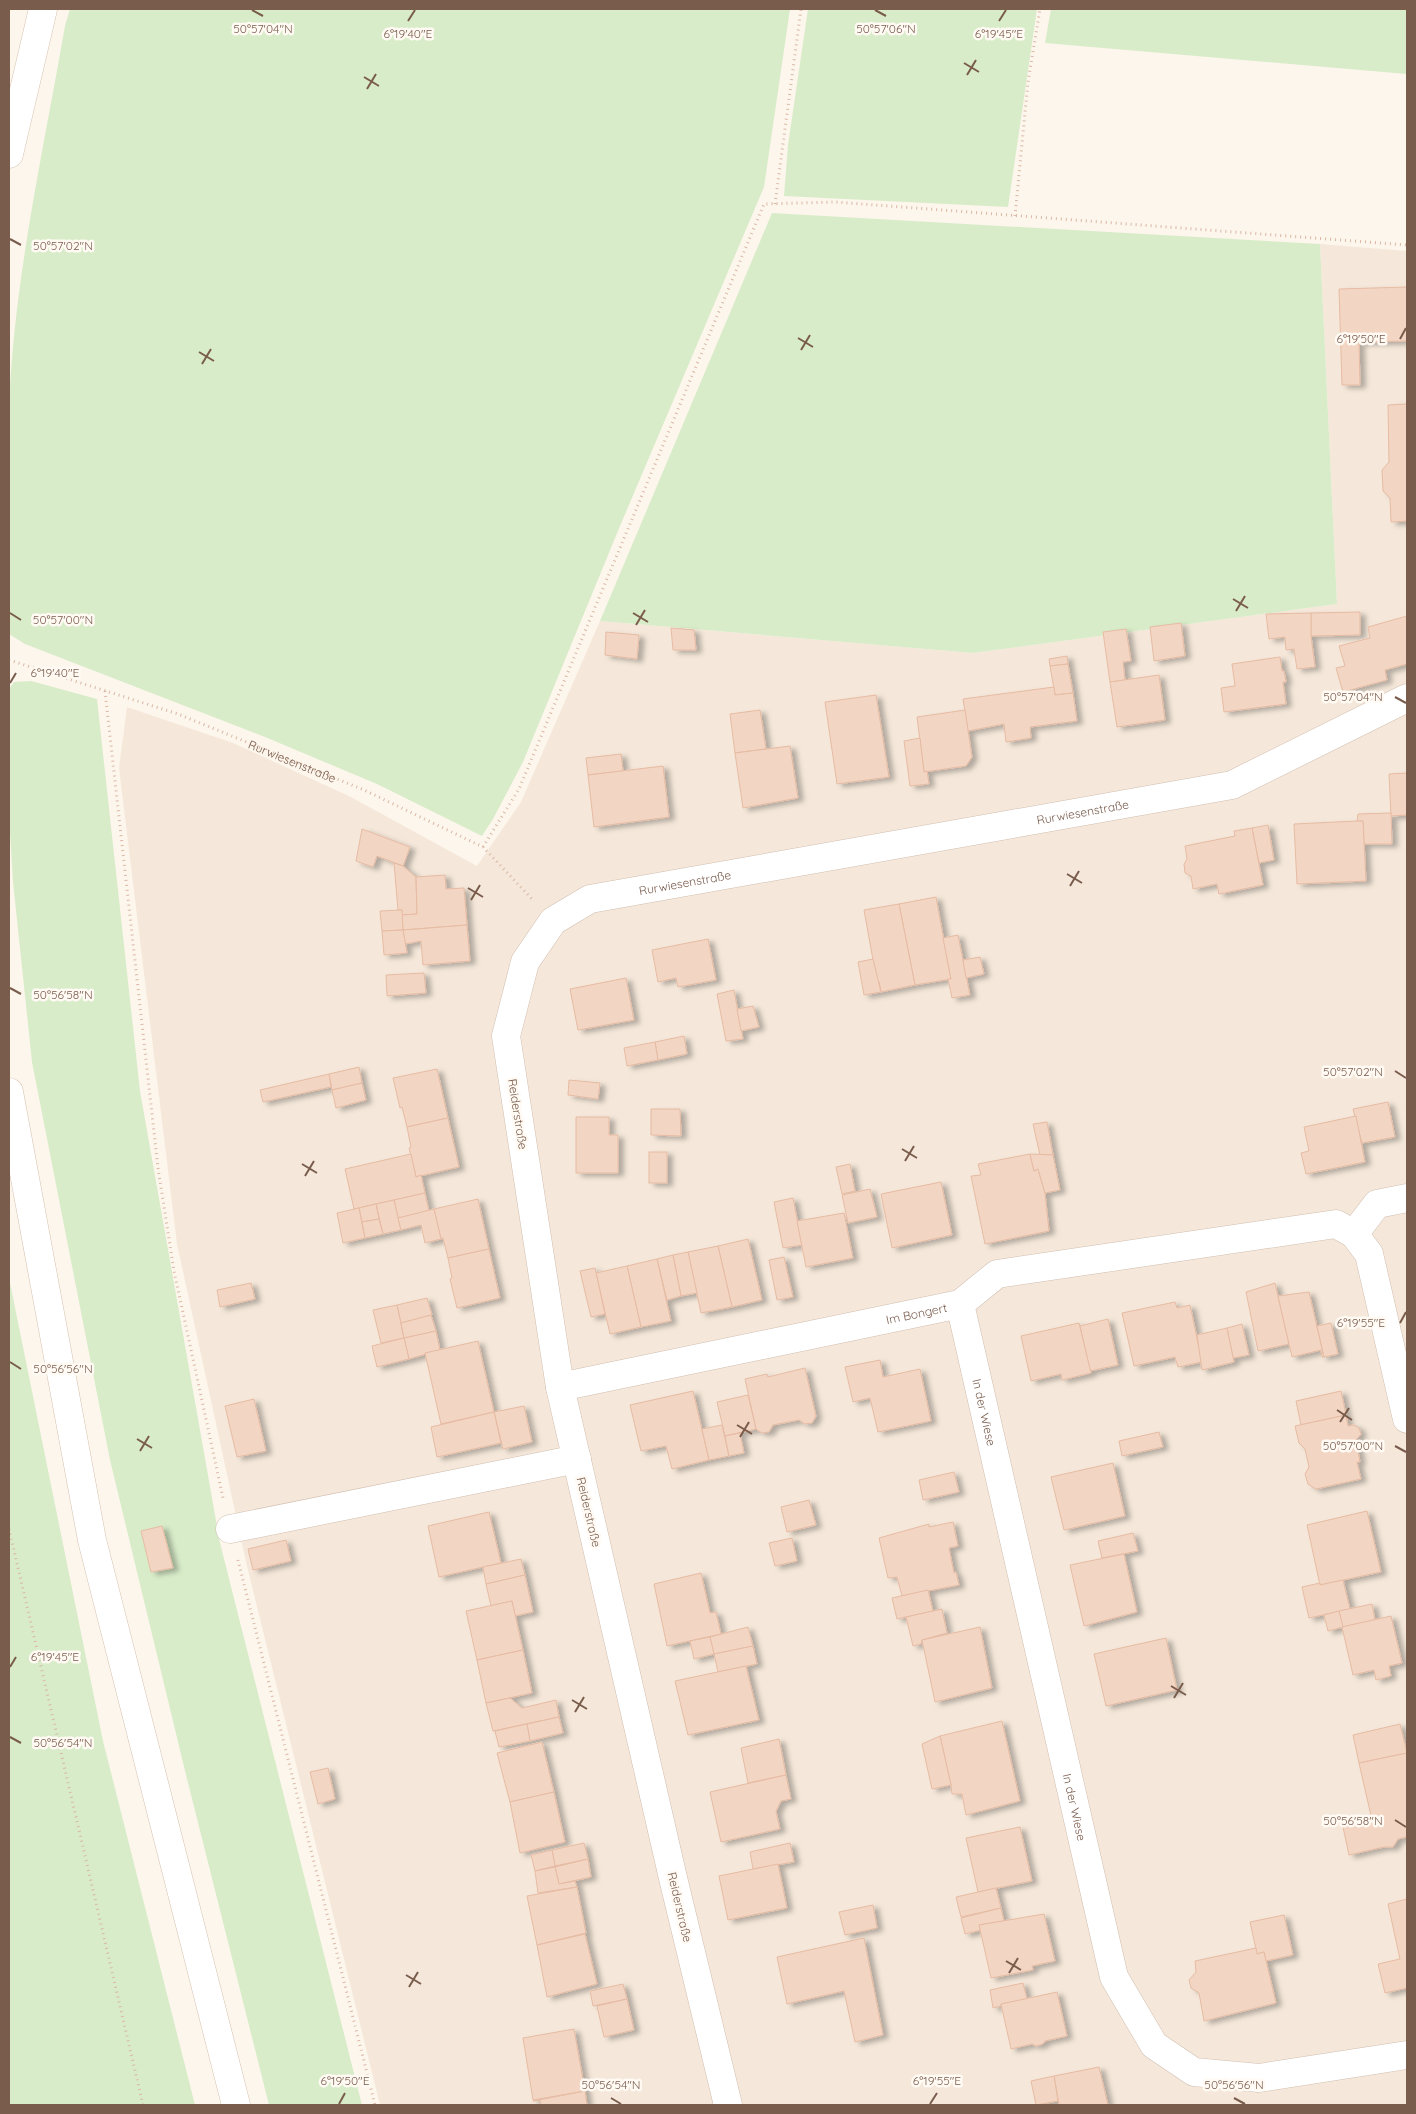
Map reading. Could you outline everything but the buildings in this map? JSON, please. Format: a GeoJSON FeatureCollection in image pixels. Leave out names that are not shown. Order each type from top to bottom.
{"type":"FeatureCollection","features":[{"type":"Feature","properties":{"kind":"street"},"geometry":{"type":"LineString","coordinates":[[9,154],[43,9]]}},
{"type":"Feature","properties":{"kind":"street","name":"Rurwiesenstraße"},"geometry":{"type":"LineString","coordinates":[[552,921],[590,899],[1232,785],[1407,698]]}},
{"type":"Feature","properties":{"kind":"street","name":"Reiderstraße"},"geometry":{"type":"LineString","coordinates":[[552,921],[525,962],[506,1036],[560,1387],[728,2105]]}},
{"type":"Feature","properties":{"kind":"street"},"geometry":{"type":"LineString","coordinates":[[9,1092],[92,1540],[236,2105]]}},
{"type":"Feature","properties":{"kind":"street"},"geometry":{"type":"LineString","coordinates":[[1407,1198],[1377,1204],[1354,1234],[1369,1254],[1407,1419]]}},
{"type":"Feature","properties":{"kind":"street","name":"Im Bongert"},"geometry":{"type":"LineString","coordinates":[[560,1387],[960,1304],[997,1274],[1336,1224],[1354,1234]]}},
{"type":"Feature","properties":{"kind":"street","name":"In der Wiese"},"geometry":{"type":"LineString","coordinates":[[960,1304],[1114,1977],[1154,2045],[1194,2072],[1259,2078],[1407,2055]]}},
{"type":"Feature","properties":{"kind":"street"},"geometry":{"type":"LineString","coordinates":[[230,1528],[577,1460]]}},
{"type":"Feature","properties":{"kind":"path"},"geometry":{"type":"LineString","coordinates":[[775,204],[802,9]]}},
{"type":"Feature","properties":{"kind":"path"},"geometry":{"type":"LineString","coordinates":[[1015,216],[1028,82],[1040,9]]}},
{"type":"Feature","properties":{"kind":"path"},"geometry":{"type":"LineString","coordinates":[[483,847],[519,789],[764,204],[836,202],[1407,245]]}},
{"type":"Feature","properties":{"kind":"path","name":"Rurwiesenstraße"},"geometry":{"type":"LineString","coordinates":[[9,660],[178,714],[364,790],[483,847],[552,921]]}},
{"type":"Feature","properties":{"kind":"path"},"geometry":{"type":"LineString","coordinates":[[105,691],[158,1168],[174,1272],[230,1528],[375,2105]]}},
{"type":"Feature","properties":{"kind":"path"},"geometry":{"type":"LineString","coordinates":[[9,1529],[143,2105]]}},
{"type":"Feature","properties":{"kind":"shaded area"},"geometry":{"type":"Polygon","coordinates":[[[1320,244],[1407,251],[1407,2105],[380,2105],[246,1562],[177,1244],[119,768],[127,707],[233,743],[349,796],[477,866],[521,802],[600,621],[973,653],[1337,604],[1320,244]]]}},
{"type":"Feature","properties":{"kind":"green space"},"geometry":{"type":"Polygon","coordinates":[[[70,9],[790,9],[764,187],[620,526],[523,762],[482,836],[377,784],[265,737],[25,644],[9,634],[8,463],[12,359],[23,264],[65,26],[70,9]]]}},
{"type":"Feature","properties":{"kind":"green space"},"geometry":{"type":"Polygon","coordinates":[[[808,9],[1037,9],[1008,207],[784,196],[788,145],[808,9]]]}},
{"type":"Feature","properties":{"kind":"green space"},"geometry":{"type":"Polygon","coordinates":[[[1051,9],[1407,9],[1407,74],[1045,43],[1051,9]]]}},
{"type":"Feature","properties":{"kind":"green space"},"geometry":{"type":"Polygon","coordinates":[[[772,213],[1320,244],[1337,604],[973,653],[600,621],[772,213]]]}},
{"type":"Feature","properties":{"kind":"green space"},"geometry":{"type":"Polygon","coordinates":[[[31,681],[97,699],[140,1091],[220,1543],[362,2105],[269,2105],[186,1775],[110,1460],[32,1062],[13,882],[9,816],[9,689],[14,682],[31,681]]]}},
{"type":"Feature","properties":{"kind":"green space"},"geometry":{"type":"Polygon","coordinates":[[[9,1278],[103,1741],[195,2105],[9,2105],[9,1278]]]}}]}
